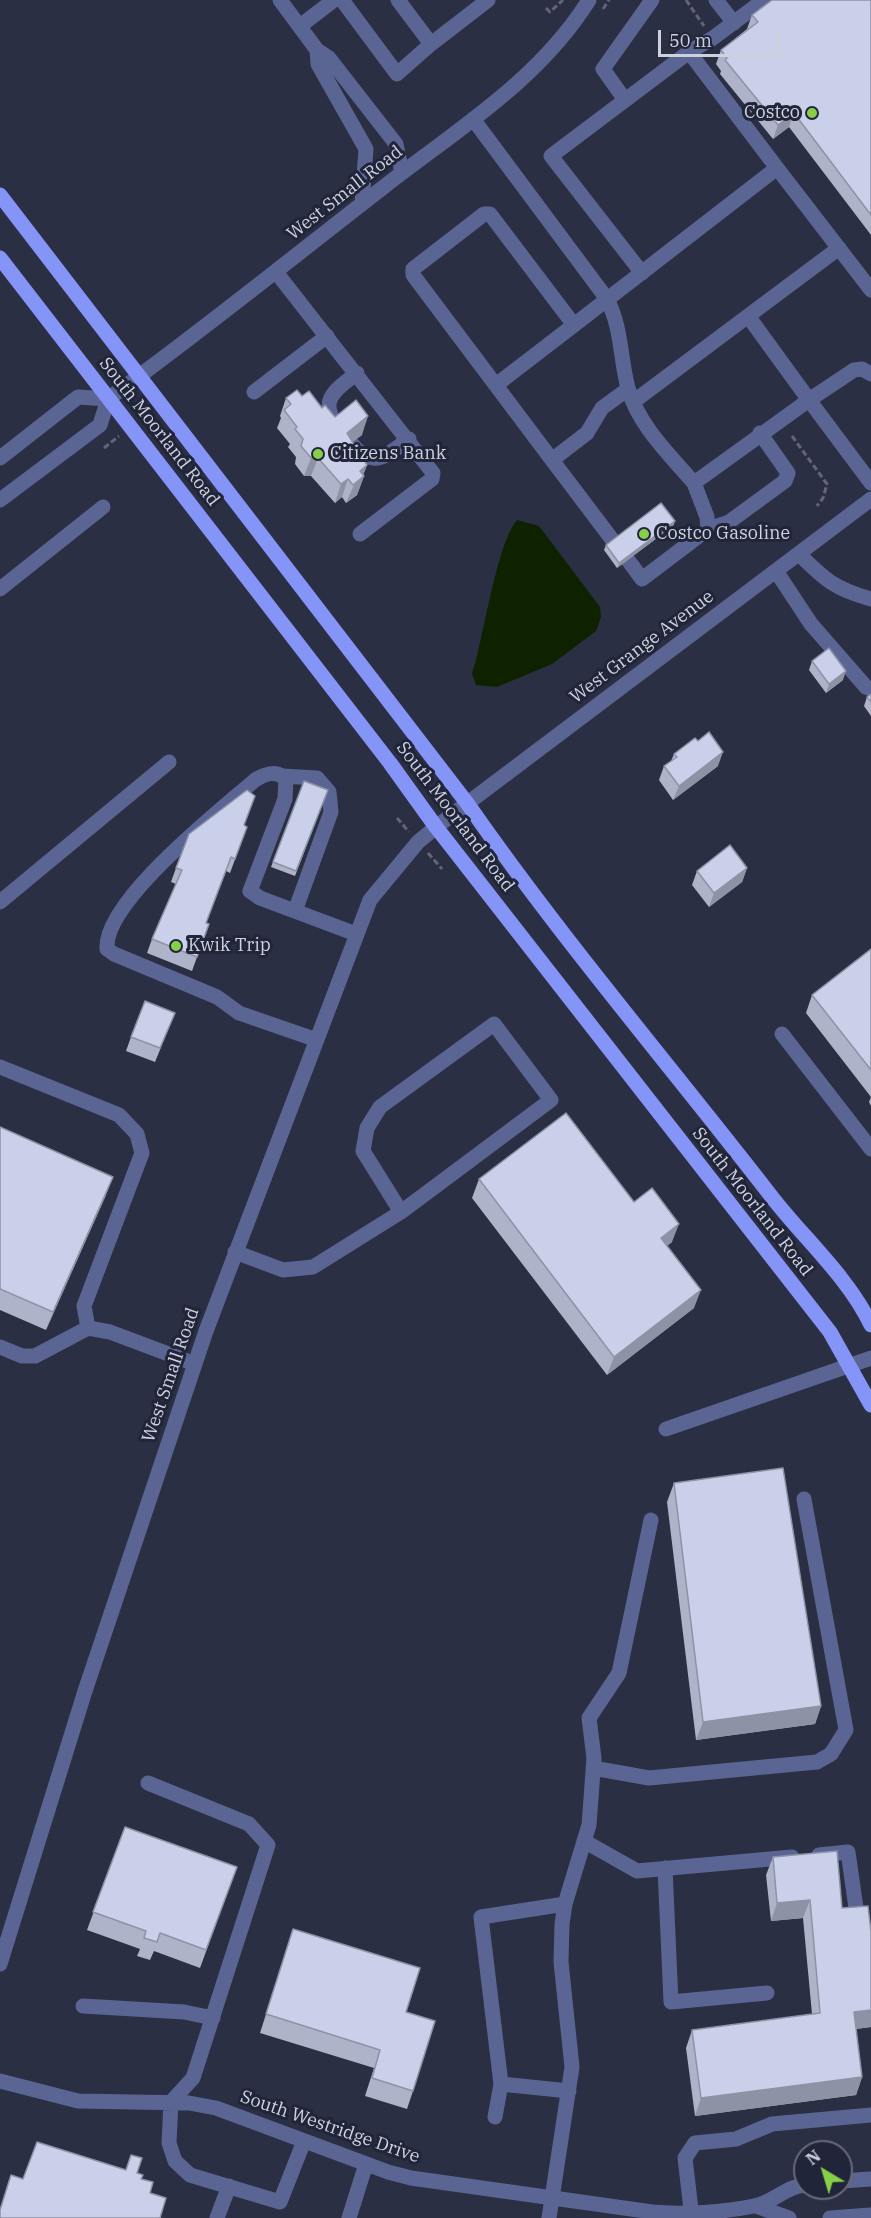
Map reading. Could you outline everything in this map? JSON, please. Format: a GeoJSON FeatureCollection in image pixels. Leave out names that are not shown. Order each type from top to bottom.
{"type":"FeatureCollection","features":[{"type":"Feature","properties":{"kind":"main road","name":"South Moorland Road"},"geometry":{"type":"LineString","coordinates":[[0,195],[468,803],[516,873],[601,983],[673,1069],[774,1200],[833,1270],[864,1310],[871,1325]]}},
{"type":"Feature","properties":{"kind":"main road","name":"South Moorland Road"},"geometry":{"type":"LineString","coordinates":[[0,258],[390,763],[436,827],[830,1332],[850,1364],[871,1406]]}},
{"type":"Feature","properties":{"kind":"street"},"geometry":{"type":"LineString","coordinates":[[280,0],[317,50],[329,58],[396,144],[402,173]]}},
{"type":"Feature","properties":{"kind":"street"},"geometry":{"type":"LineString","coordinates":[[300,26],[334,0]]}},
{"type":"Feature","properties":{"kind":"street"},"geometry":{"type":"LineString","coordinates":[[342,0],[397,74],[431,44],[488,0]]}},
{"type":"Feature","properties":{"kind":"street"},"geometry":{"type":"LineString","coordinates":[[398,0],[431,44]]}},
{"type":"Feature","properties":{"kind":"street","name":"West Small Road"},"geometry":{"type":"LineString","coordinates":[[108,399],[473,119],[540,63],[589,0]]}},
{"type":"Feature","properties":{"kind":"street"},"geometry":{"type":"LineString","coordinates":[[625,100],[603,69],[652,0]]}},
{"type":"Feature","properties":{"kind":"street"},"geometry":{"type":"LineString","coordinates":[[716,0],[734,23]]}},
{"type":"Feature","properties":{"kind":"street"},"geometry":{"type":"LineString","coordinates":[[642,273],[550,156],[689,52],[734,23],[764,0]]}},
{"type":"Feature","properties":{"kind":"street"},"geometry":{"type":"LineString","coordinates":[[317,50],[318,64],[366,149],[362,204]]}},
{"type":"Feature","properties":{"kind":"street"},"geometry":{"type":"LineString","coordinates":[[689,52],[871,291]]}},
{"type":"Feature","properties":{"kind":"street"},"geometry":{"type":"LineString","coordinates":[[473,119],[607,299],[618,324],[630,395],[646,425],[694,483],[707,517],[708,529]]}},
{"type":"Feature","properties":{"kind":"street"},"geometry":{"type":"LineString","coordinates":[[496,385],[777,168]]}},
{"type":"Feature","properties":{"kind":"street"},"geometry":{"type":"LineString","coordinates":[[574,325],[490,214],[484,214],[413,269],[413,275],[614,542]]}},
{"type":"Feature","properties":{"kind":"street"},"geometry":{"type":"LineString","coordinates":[[552,460],[587,434],[602,408],[630,395],[748,316],[838,248]]}},
{"type":"Feature","properties":{"kind":"street"},"geometry":{"type":"LineString","coordinates":[[276,272],[431,467],[432,479],[360,534]]}},
{"type":"Feature","properties":{"kind":"street"},"geometry":{"type":"LineString","coordinates":[[748,316],[871,483]]}},
{"type":"Feature","properties":{"kind":"street"},"geometry":{"type":"LineString","coordinates":[[254,392],[327,336]]}},
{"type":"Feature","properties":{"kind":"street"},"geometry":{"type":"LineString","coordinates":[[694,483],[760,434],[854,370],[862,369],[871,374]]}},
{"type":"Feature","properties":{"kind":"street"},"geometry":{"type":"LineString","coordinates":[[338,427],[330,417],[328,407],[331,395],[357,373]]}},
{"type":"Feature","properties":{"kind":"street"},"geometry":{"type":"LineString","coordinates":[[0,458],[78,397],[108,399],[100,424],[0,500]]}},
{"type":"Feature","properties":{"kind":"street"},"geometry":{"type":"LineString","coordinates":[[628,560],[642,579],[708,529],[729,522],[785,481],[788,473],[760,434]]}},
{"type":"Feature","properties":{"kind":"street"},"geometry":{"type":"LineString","coordinates":[[351,443],[369,459],[381,458],[409,439]]}},
{"type":"Feature","properties":{"kind":"street","name":"West Grange Avenue"},"geometry":{"type":"LineString","coordinates":[[436,827],[871,499]]}},
{"type":"Feature","properties":{"kind":"street"},"geometry":{"type":"LineString","coordinates":[[0,589],[103,507]]}},
{"type":"Feature","properties":{"kind":"street"},"geometry":{"type":"LineString","coordinates":[[799,554],[829,583],[848,593],[871,599]]}},
{"type":"Feature","properties":{"kind":"street"},"geometry":{"type":"LineString","coordinates":[[776,571],[811,624],[866,687],[871,688]]}},
{"type":"Feature","properties":{"kind":"street"},"geometry":{"type":"LineString","coordinates":[[0,902],[169,762]]}},
{"type":"Feature","properties":{"kind":"street"},"geometry":{"type":"LineString","coordinates":[[295,911],[331,813],[331,799],[329,792],[317,778],[265,774],[255,780],[168,855],[116,917],[106,939],[107,949],[114,954],[217,996],[239,1013],[317,1040]]}},
{"type":"Feature","properties":{"kind":"street"},"geometry":{"type":"LineString","coordinates":[[282,776],[287,788],[285,798],[250,891],[260,898],[356,934]]}},
{"type":"Feature","properties":{"kind":"street","name":"West Small Road"},"geometry":{"type":"LineString","coordinates":[[0,1964],[85,1691],[195,1364],[235,1252],[356,934],[370,900],[381,884],[436,827]]}},
{"type":"Feature","properties":{"kind":"street"},"geometry":{"type":"LineString","coordinates":[[235,1252],[283,1270],[313,1266],[401,1212],[550,1100],[494,1024],[380,1107],[367,1128],[363,1151],[401,1212]]}},
{"type":"Feature","properties":{"kind":"street"},"geometry":{"type":"LineString","coordinates":[[782,1034],[871,1149]]}},
{"type":"Feature","properties":{"kind":"street"},"geometry":{"type":"LineString","coordinates":[[0,1066],[119,1115],[137,1134],[142,1153],[84,1306],[88,1328]]}},
{"type":"Feature","properties":{"kind":"street"},"geometry":{"type":"LineString","coordinates":[[0,1347],[22,1356],[35,1356],[88,1328],[110,1332],[195,1364]]}},
{"type":"Feature","properties":{"kind":"street"},"geometry":{"type":"LineString","coordinates":[[666,1429],[871,1358]]}},
{"type":"Feature","properties":{"kind":"street"},"geometry":{"type":"LineString","coordinates":[[593,1768],[649,1778],[817,1762],[831,1754],[846,1730],[804,1498]]}},
{"type":"Feature","properties":{"kind":"street"},"geometry":{"type":"LineString","coordinates":[[549,2218],[570,2091],[571,2048],[561,1962],[565,1904],[590,1825],[593,1768],[589,1718],[619,1673],[651,1520]]}},
{"type":"Feature","properties":{"kind":"street"},"geometry":{"type":"LineString","coordinates":[[148,1783],[249,1824],[268,1845],[193,2078],[171,2102],[169,2143],[175,2161],[190,2175],[280,2202],[304,2141]]}},
{"type":"Feature","properties":{"kind":"street"},"geometry":{"type":"LineString","coordinates":[[585,1841],[637,1871],[848,1852],[857,1915]]}},
{"type":"Feature","properties":{"kind":"street"},"geometry":{"type":"LineString","coordinates":[[665,1868],[672,2002],[767,1993]]}},
{"type":"Feature","properties":{"kind":"street"},"geometry":{"type":"LineString","coordinates":[[495,2116],[501,2084],[481,1917],[565,1904]]}},
{"type":"Feature","properties":{"kind":"street"},"geometry":{"type":"LineString","coordinates":[[83,2006],[184,2012],[213,2018]]}},
{"type":"Feature","properties":{"kind":"street","name":"South Westridge Drive"},"geometry":{"type":"LineString","coordinates":[[0,2081],[78,2101],[171,2102],[216,2108],[366,2164],[411,2178],[652,2212],[692,2215],[756,2206],[793,2187]]}},
{"type":"Feature","properties":{"kind":"street"},"geometry":{"type":"LineString","coordinates":[[501,2084],[570,2091]]}},
{"type":"Feature","properties":{"kind":"street"},"geometry":{"type":"LineString","coordinates":[[692,2215],[685,2158],[696,2143],[736,2139],[772,2124],[871,2115]]}},
{"type":"Feature","properties":{"kind":"street"},"geometry":{"type":"LineString","coordinates":[[349,2218],[366,2164]]}},
{"type":"Feature","properties":{"kind":"street"},"geometry":{"type":"LineString","coordinates":[[853,2180],[871,2179]]}},
{"type":"Feature","properties":{"kind":"street"},"geometry":{"type":"LineString","coordinates":[[217,2218],[229,2186]]}},
{"type":"Feature","properties":{"kind":"street","name":"South Westridge Drive"},"geometry":{"type":"LineString","coordinates":[[756,2206],[789,2218]]}},
{"type":"Feature","properties":{"kind":"street"},"geometry":{"type":"LineString","coordinates":[[830,2218],[871,2215]]}},
{"type":"Feature","properties":{"kind":"path"},"geometry":{"type":"LineString","coordinates":[[546,8],[550,12],[563,0]]}},
{"type":"Feature","properties":{"kind":"path"},"geometry":{"type":"LineString","coordinates":[[792,436],[827,484],[827,490],[817,506]]}},
{"type":"Feature","properties":{"kind":"shaded area"},"geometry":{"type":"Polygon","coordinates":[[[517,520],[539,526],[600,607],[601,617],[596,631],[552,664],[497,687],[476,685],[472,674],[497,570],[510,532],[517,520]]]}},
{"type":"Feature","properties":{"kind":"building","name":"Costco"},"geometry":{"type":"Polygon","coordinates":[[[772,0],[871,0],[871,215],[794,113],[778,125],[725,60],[727,58],[721,50],[758,22],[752,15],[772,0]]]}},
{"type":"Feature","properties":{"kind":"building"},"geometry":{"type":"Polygon","coordinates":[[[297,390],[302,396],[309,391],[322,408],[325,405],[335,417],[356,400],[368,416],[347,433],[367,465],[360,471],[364,476],[353,485],[348,479],[341,484],[318,458],[311,458],[301,446],[303,439],[284,410],[291,404],[286,398],[297,390]]]}},
{"type":"Feature","properties":{"kind":"building","name":"Costco Gasoline"},"geometry":{"type":"Polygon","coordinates":[[[661,503],[675,521],[619,563],[606,545],[661,503]]]}},
{"type":"Feature","properties":{"kind":"building"},"geometry":{"type":"Polygon","coordinates":[[[829,648],[846,671],[829,684],[812,661],[829,648]]]}},
{"type":"Feature","properties":{"kind":"building"},"geometry":{"type":"Polygon","coordinates":[[[709,732],[723,752],[679,786],[664,766],[677,757],[674,754],[695,738],[698,741],[709,732]]]}},
{"type":"Feature","properties":{"kind":"building"},"geometry":{"type":"Polygon","coordinates":[[[304,781],[328,790],[296,871],[273,862],[304,781]]]}},
{"type":"Feature","properties":{"kind":"building","name":"Kwik Trip"},"geometry":{"type":"Polygon","coordinates":[[[247,790],[255,796],[244,825],[247,827],[235,859],[231,857],[206,923],[209,924],[197,957],[152,939],[182,870],[176,868],[189,834],[247,790]]]}},
{"type":"Feature","properties":{"kind":"building"},"geometry":{"type":"Polygon","coordinates":[[[730,845],[747,868],[714,893],[697,871],[730,845]]]}},
{"type":"Feature","properties":{"kind":"building"},"geometry":{"type":"Polygon","coordinates":[[[871,949],[871,1070],[812,995],[871,949]]]}},
{"type":"Feature","properties":{"kind":"building"},"geometry":{"type":"Polygon","coordinates":[[[145,1001],[175,1013],[160,1048],[131,1037],[145,1001]]]}},
{"type":"Feature","properties":{"kind":"building"},"geometry":{"type":"Polygon","coordinates":[[[566,1113],[634,1202],[652,1188],[679,1224],[661,1238],[701,1290],[614,1357],[479,1179],[566,1113]]]}},
{"type":"Feature","properties":{"kind":"building"},"geometry":{"type":"Polygon","coordinates":[[[0,1127],[113,1177],[53,1312],[0,1289],[0,1127]]]}},
{"type":"Feature","properties":{"kind":"building"},"geometry":{"type":"Polygon","coordinates":[[[783,1468],[821,1706],[703,1722],[674,1483],[783,1468]]]}},
{"type":"Feature","properties":{"kind":"building"},"geometry":{"type":"Polygon","coordinates":[[[125,1827],[237,1867],[206,1950],[160,1933],[157,1942],[144,1938],[146,1931],[93,1912],[125,1827]]]}},
{"type":"Feature","properties":{"kind":"building"},"geometry":{"type":"Polygon","coordinates":[[[837,1851],[842,1908],[868,1906],[871,1932],[871,2010],[854,2012],[862,2077],[701,2098],[692,2030],[820,2013],[810,1900],[777,1903],[773,1857],[837,1851]]]}},
{"type":"Feature","properties":{"kind":"building"},"geometry":{"type":"Polygon","coordinates":[[[293,1929],[420,1968],[406,2012],[435,2021],[413,2091],[372,2078],[380,2050],[266,2014],[293,1929]]]}},
{"type":"Feature","properties":{"kind":"building"},"geometry":{"type":"Polygon","coordinates":[[[37,2142],[126,2170],[131,2155],[142,2158],[137,2173],[143,2175],[141,2179],[153,2182],[150,2193],[166,2198],[160,2218],[0,2218],[0,2210],[11,2175],[23,2179],[37,2142]]]}},
{"type":"Feature","properties":{"kind":"place","name":"Costco"},"geometry":{"type":"Point","coordinates":[812,113]}},
{"type":"Feature","properties":{"kind":"place","name":"Citizens Bank"},"geometry":{"type":"Point","coordinates":[318,454]}},
{"type":"Feature","properties":{"kind":"place","name":"Costco Gasoline"},"geometry":{"type":"Point","coordinates":[644,534]}},
{"type":"Feature","properties":{"kind":"place","name":"Kwik Trip"},"geometry":{"type":"Point","coordinates":[176,946]}}]}
